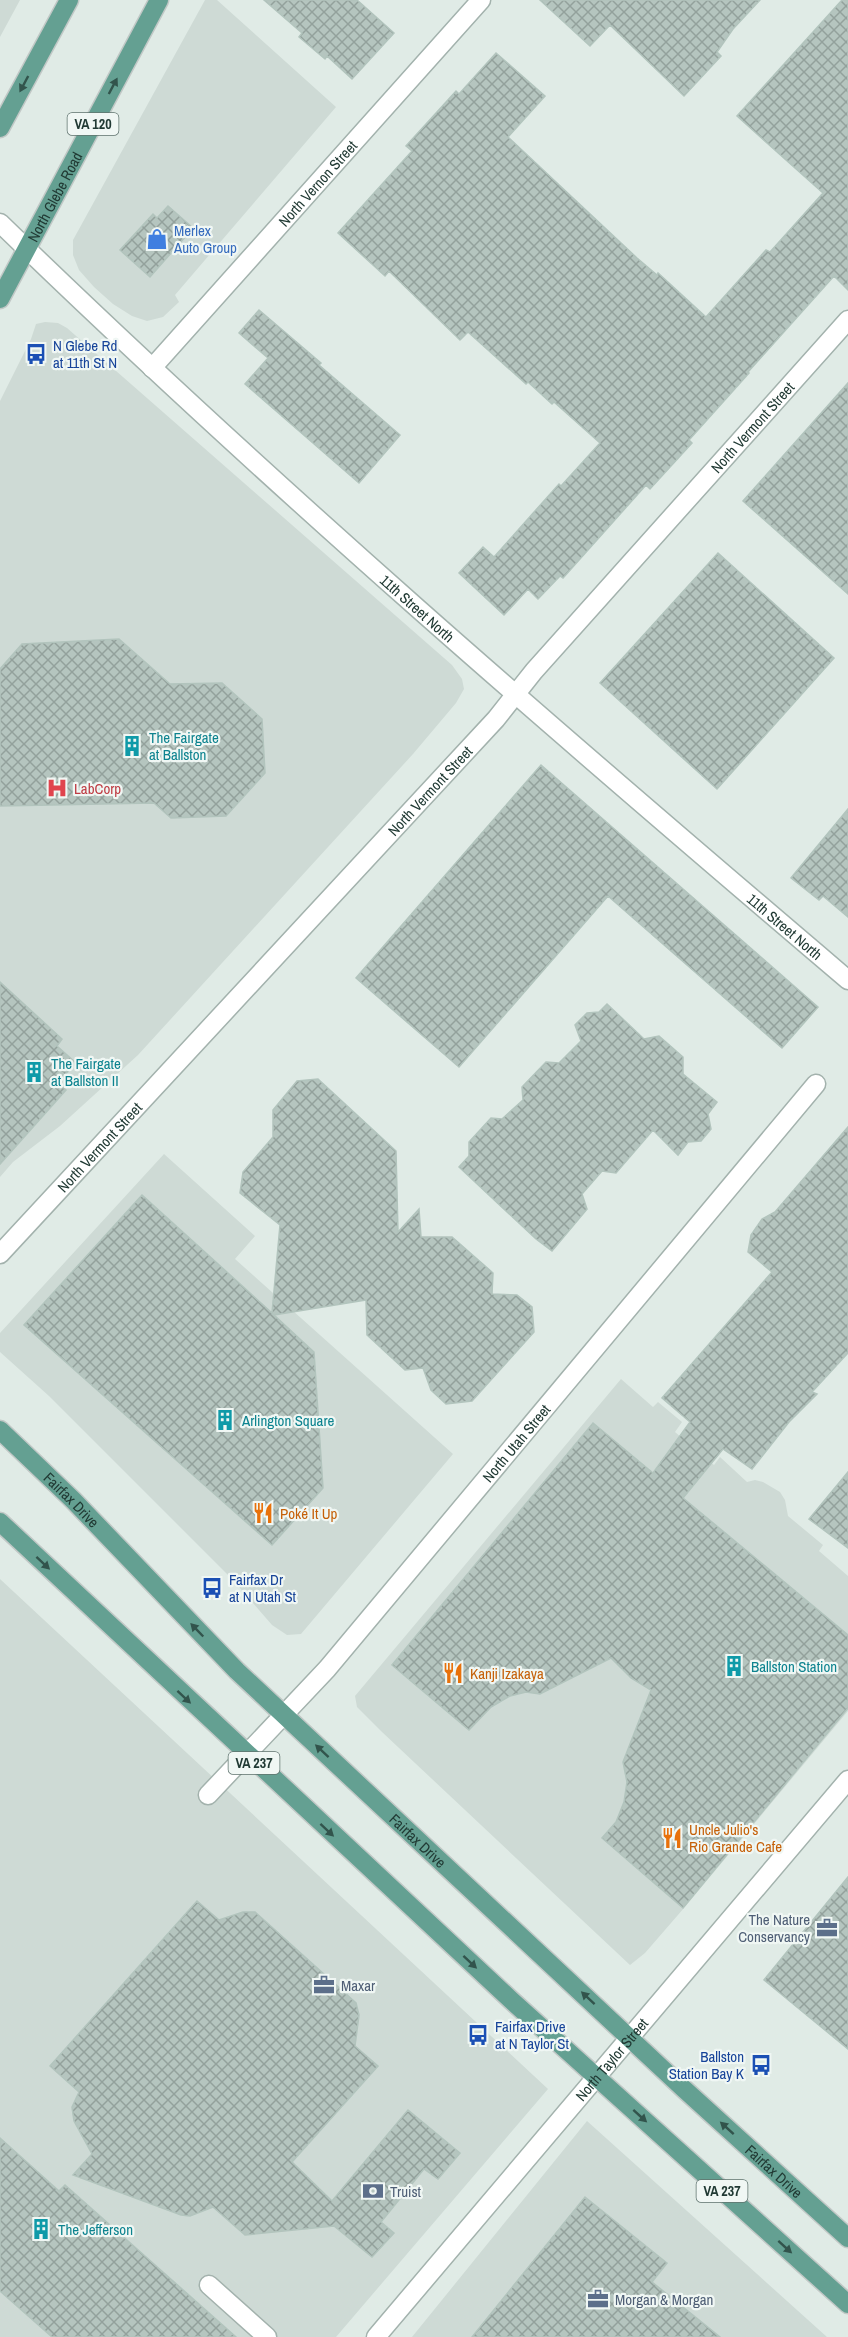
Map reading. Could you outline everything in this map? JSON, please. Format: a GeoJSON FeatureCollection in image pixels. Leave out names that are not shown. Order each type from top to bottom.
{"type":"FeatureCollection","features":[{"type":"Feature","properties":{"kind":"main road"},"geometry":{"type":"LineString","coordinates":[[0,128],[69,0]]}},
{"type":"Feature","properties":{"kind":"main road","name":"North Glebe Road"},"geometry":{"type":"LineString","coordinates":[[0,299],[159,0]]}},
{"type":"Feature","properties":{"kind":"main road","name":"Fairfax Drive"},"geometry":{"type":"LineString","coordinates":[[0,1430],[73,1500],[237,1671],[848,2238]]}},
{"type":"Feature","properties":{"kind":"main road","name":"VA 237"},"geometry":{"type":"LineString","coordinates":[[0,1522],[246,1755],[848,2304]]}},
{"type":"Feature","properties":{"kind":"street","name":"North Vernon Street"},"geometry":{"type":"LineString","coordinates":[[152,368],[481,0]]}},
{"type":"Feature","properties":{"kind":"street","name":"11th Street North"},"geometry":{"type":"LineString","coordinates":[[0,224],[152,368],[516,694],[848,981]]}},
{"type":"Feature","properties":{"kind":"street","name":"North Vermont Street"},"geometry":{"type":"LineString","coordinates":[[0,1254],[488,728],[848,320]]}},
{"type":"Feature","properties":{"kind":"street","name":"North Utah Street"},"geometry":{"type":"LineString","coordinates":[[208,1795],[334,1660],[816,1084]]}},
{"type":"Feature","properties":{"kind":"street","name":"North Taylor Street"},"geometry":{"type":"LineString","coordinates":[[376,2337],[848,1780]]}},
{"type":"Feature","properties":{"kind":"street"},"geometry":{"type":"LineString","coordinates":[[208,2285],[267,2337]]}},
{"type":"Feature","properties":{"kind":"shaded area"},"geometry":{"type":"Polygon","coordinates":[[[0,0],[20,0],[0,37],[0,0]]]}},
{"type":"Feature","properties":{"kind":"shaded area"},"geometry":{"type":"Polygon","coordinates":[[[205,0],[217,0],[336,107],[175,295],[179,302],[163,317],[147,321],[132,316],[113,304],[94,287],[79,270],[73,255],[73,240],[205,0]]]}},
{"type":"Feature","properties":{"kind":"shaded area"},"geometry":{"type":"Polygon","coordinates":[[[58,323],[67,328],[452,665],[462,679],[464,689],[456,703],[413,754],[138,1055],[60,1126],[13,1162],[0,1177],[0,401],[31,339],[36,324],[58,323]]]}},
{"type":"Feature","properties":{"kind":"shaded area"},"geometry":{"type":"Polygon","coordinates":[[[164,1154],[255,1236],[235,1259],[453,1454],[301,1634],[287,1635],[272,1625],[232,1579],[49,1396],[0,1352],[0,1333],[164,1154]]]}},
{"type":"Feature","properties":{"kind":"shaded area","name":"Ballston Station"},"geometry":{"type":"Polygon","coordinates":[[[621,1379],[653,1407],[658,1402],[682,1422],[675,1432],[714,1465],[720,1457],[747,1482],[755,1480],[763,1482],[780,1492],[785,1500],[788,1516],[823,1545],[819,1551],[848,1576],[848,1711],[684,1908],[645,1953],[630,1965],[382,1732],[357,1707],[355,1696],[621,1379]]]}},
{"type":"Feature","properties":{"kind":"shaded area"},"geometry":{"type":"Polygon","coordinates":[[[0,1579],[548,2089],[336,2337],[0,2337],[0,1579]]]}},
{"type":"Feature","properties":{"kind":"shaded area"},"geometry":{"type":"Polygon","coordinates":[[[587,2121],[827,2337],[412,2337],[587,2121]]]}},
{"type":"Feature","properties":{"kind":"building"},"geometry":{"type":"Polygon","coordinates":[[[264,0],[357,0],[394,33],[352,79],[327,56],[325,59],[299,37],[302,33],[264,0]]]}},
{"type":"Feature","properties":{"kind":"building"},"geometry":{"type":"Polygon","coordinates":[[[540,0],[760,0],[733,29],[717,52],[721,56],[684,96],[610,25],[590,46],[540,0]]]}},
{"type":"Feature","properties":{"kind":"building"},"geometry":{"type":"Polygon","coordinates":[[[842,0],[848,0],[848,290],[834,276],[689,440],[692,443],[650,489],[646,485],[563,578],[560,576],[538,599],[528,589],[504,615],[459,573],[483,547],[494,557],[559,484],[561,486],[600,443],[554,402],[552,404],[528,382],[526,384],[468,332],[460,340],[389,271],[385,276],[338,233],[412,151],[406,146],[456,91],[459,94],[496,53],[545,96],[508,137],[637,258],[657,275],[658,273],[706,317],[766,250],[770,252],[823,193],[737,116],[842,0]]]}},
{"type":"Feature","properties":{"kind":"building","name":"Merlex Auto Group"},"geometry":{"type":"Polygon","coordinates":[[[168,206],[193,228],[150,277],[120,250],[153,214],[157,218],[168,206]]]}},
{"type":"Feature","properties":{"kind":"building"},"geometry":{"type":"Polygon","coordinates":[[[259,310],[400,435],[359,483],[245,384],[268,358],[239,333],[259,310]]]}},
{"type":"Feature","properties":{"kind":"building"},"geometry":{"type":"Polygon","coordinates":[[[848,383],[848,594],[743,501],[848,383]]]}},
{"type":"Feature","properties":{"kind":"building"},"geometry":{"type":"Polygon","coordinates":[[[718,553],[834,658],[717,789],[600,683],[718,553]]]}},
{"type":"Feature","properties":{"kind":"building","name":"The Fairgate at Ballston"},"geometry":{"type":"Polygon","coordinates":[[[119,639],[170,684],[222,683],[262,719],[265,773],[226,816],[171,818],[154,803],[0,806],[0,669],[22,644],[119,639]]]}},
{"type":"Feature","properties":{"kind":"building"},"geometry":{"type":"Polygon","coordinates":[[[541,765],[818,1007],[782,1048],[608,896],[459,1067],[356,978],[541,765]]]}},
{"type":"Feature","properties":{"kind":"building"},"geometry":{"type":"Polygon","coordinates":[[[848,809],[848,917],[823,896],[819,900],[791,878],[848,809]]]}},
{"type":"Feature","properties":{"kind":"building","name":"The Fairgate at Ballston II"},"geometry":{"type":"Polygon","coordinates":[[[0,982],[62,1039],[57,1046],[76,1063],[58,1082],[66,1090],[0,1164],[0,982]]]}},
{"type":"Feature","properties":{"kind":"building"},"geometry":{"type":"Polygon","coordinates":[[[607,1004],[644,1039],[659,1036],[683,1057],[683,1074],[717,1102],[708,1114],[711,1129],[701,1141],[688,1142],[678,1155],[653,1130],[616,1173],[602,1171],[582,1194],[587,1209],[552,1251],[536,1239],[459,1167],[469,1156],[469,1142],[491,1118],[502,1119],[523,1100],[522,1087],[546,1062],[559,1063],[581,1041],[575,1025],[587,1013],[599,1012],[607,1004]]]}},
{"type":"Feature","properties":{"kind":"building"},"geometry":{"type":"Polygon","coordinates":[[[318,1079],[396,1151],[398,1232],[419,1209],[421,1237],[452,1237],[493,1273],[492,1294],[517,1295],[532,1307],[534,1332],[472,1401],[446,1404],[431,1390],[423,1368],[405,1370],[367,1335],[366,1300],[274,1315],[314,1352],[323,1488],[272,1545],[24,1325],[142,1195],[272,1313],[280,1225],[240,1193],[243,1172],[273,1137],[273,1110],[297,1081],[318,1079]]]}},
{"type":"Feature","properties":{"kind":"building","name":"Ballston Station"},"geometry":{"type":"Polygon","coordinates":[[[848,1127],[848,1353],[812,1392],[817,1394],[789,1422],[752,1469],[723,1449],[683,1498],[848,1635],[848,1708],[683,1908],[602,1838],[616,1822],[624,1802],[627,1782],[623,1762],[651,1690],[631,1678],[611,1658],[540,1694],[526,1692],[510,1696],[491,1707],[469,1730],[392,1665],[593,1423],[653,1473],[690,1422],[662,1398],[772,1272],[748,1252],[751,1235],[762,1219],[775,1212],[848,1127]]]}},
{"type":"Feature","properties":{"kind":"building"},"geometry":{"type":"Polygon","coordinates":[[[848,1472],[848,1548],[809,1519],[848,1472]]]}},
{"type":"Feature","properties":{"kind":"building","name":"The Nature Conservancy"},"geometry":{"type":"Polygon","coordinates":[[[848,1877],[848,2049],[764,1980],[848,1877]]]}},
{"type":"Feature","properties":{"kind":"building"},"geometry":{"type":"Polygon","coordinates":[[[197,1901],[219,1920],[243,1912],[255,1912],[356,2003],[359,2015],[355,2046],[378,2066],[292,2162],[332,2201],[408,2110],[460,2153],[438,2179],[424,2169],[381,2222],[394,2233],[372,2257],[334,2226],[245,2235],[213,2207],[190,2216],[181,2215],[73,2175],[92,2154],[74,2121],[72,2107],[79,2092],[50,2066],[197,1901]]]}},
{"type":"Feature","properties":{"kind":"building","name":"The Jefferson"},"geometry":{"type":"Polygon","coordinates":[[[0,2138],[59,2191],[65,2185],[236,2337],[52,2337],[0,2291],[0,2138]]]}},
{"type":"Feature","properties":{"kind":"building"},"geometry":{"type":"Polygon","coordinates":[[[585,2197],[667,2263],[652,2282],[720,2337],[472,2337],[585,2197]]]}},
{"type":"Feature","properties":{"kind":"place","name":"Merlex Auto Group"},"geometry":{"type":"Point","coordinates":[157,239]}},
{"type":"Feature","properties":{"kind":"place","name":"N Glebe Rd at 11th St N"},"geometry":{"type":"Point","coordinates":[36,354]}},
{"type":"Feature","properties":{"kind":"place","name":"The Fairgate at Ballston"},"geometry":{"type":"Point","coordinates":[132,746]}},
{"type":"Feature","properties":{"kind":"place","name":"LabCorp"},"geometry":{"type":"Point","coordinates":[57,788]}},
{"type":"Feature","properties":{"kind":"place","name":"The Fairgate at Ballston II"},"geometry":{"type":"Point","coordinates":[34,1072]}},
{"type":"Feature","properties":{"kind":"place","name":"Arlington Square"},"geometry":{"type":"Point","coordinates":[225,1420]}},
{"type":"Feature","properties":{"kind":"place","name":"Poké It Up"},"geometry":{"type":"Point","coordinates":[263,1513]}},
{"type":"Feature","properties":{"kind":"place","name":"Fairfax Dr at N Utah St"},"geometry":{"type":"Point","coordinates":[212,1588]}},
{"type":"Feature","properties":{"kind":"place","name":"Ballston Station"},"geometry":{"type":"Point","coordinates":[734,1666]}},
{"type":"Feature","properties":{"kind":"place","name":"Kanji Izakaya"},"geometry":{"type":"Point","coordinates":[453,1673]}},
{"type":"Feature","properties":{"kind":"place","name":"Uncle Julio's Rio Grande Cafe"},"geometry":{"type":"Point","coordinates":[672,1838]}},
{"type":"Feature","properties":{"kind":"place","name":"The Nature Conservancy"},"geometry":{"type":"Point","coordinates":[827,1928]}},
{"type":"Feature","properties":{"kind":"place","name":"Maxar"},"geometry":{"type":"Point","coordinates":[324,1985]}},
{"type":"Feature","properties":{"kind":"place","name":"Fairfax Drive at N Taylor St"},"geometry":{"type":"Point","coordinates":[478,2035]}},
{"type":"Feature","properties":{"kind":"place","name":"Ballston Station Bay K"},"geometry":{"type":"Point","coordinates":[761,2065]}},
{"type":"Feature","properties":{"kind":"place","name":"Truist"},"geometry":{"type":"Point","coordinates":[373,2191]}},
{"type":"Feature","properties":{"kind":"place","name":"The Jefferson"},"geometry":{"type":"Point","coordinates":[41,2229]}},
{"type":"Feature","properties":{"kind":"place","name":"Morgan & Morgan"},"geometry":{"type":"Point","coordinates":[598,2299]}}]}
